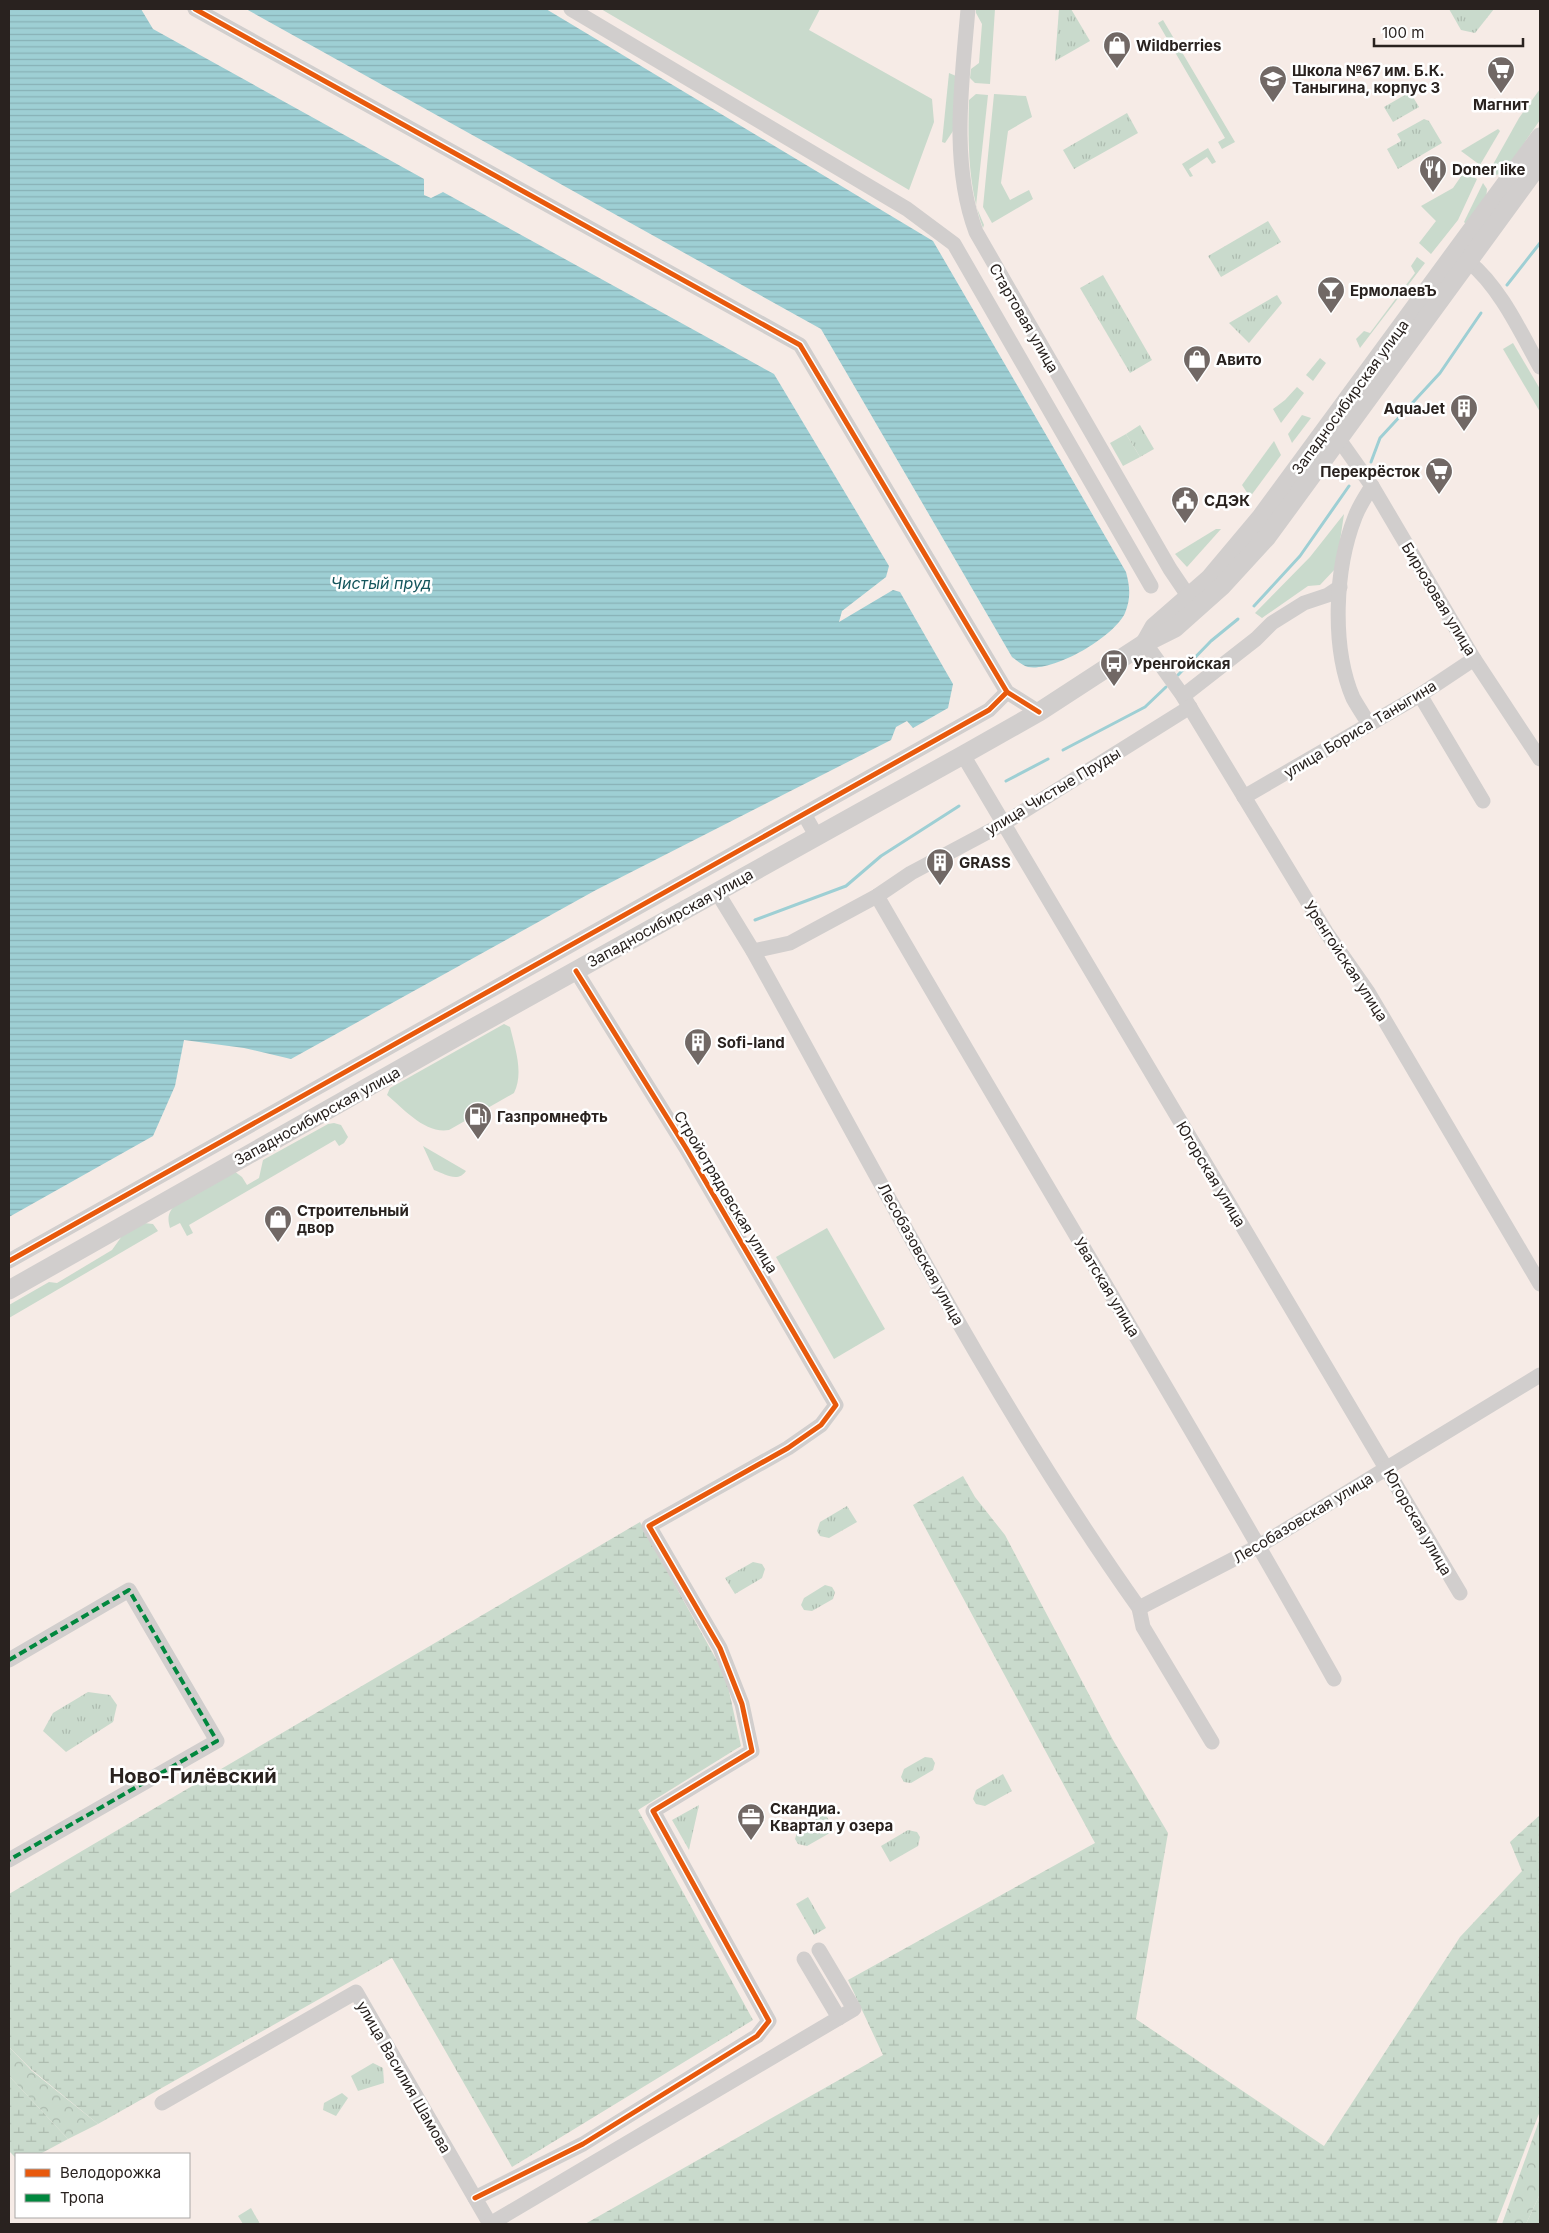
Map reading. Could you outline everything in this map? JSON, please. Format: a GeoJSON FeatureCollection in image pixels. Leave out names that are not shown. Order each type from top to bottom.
{"type":"FeatureCollection","features":[{"type":"Feature","properties":{"kind":"main road","name":"Западносибирская улица"},"geometry":{"type":"LineString","coordinates":[[9,1290],[453,1039],[1039,712],[1145,643],[1175,628],[1209,579],[1261,518],[1540,137]]}},
{"type":"Feature","properties":{"kind":"main road","name":"Западносибирская улица"},"geometry":{"type":"LineString","coordinates":[[1193,603],[1241,567],[1267,537],[1540,163]]}},
{"type":"Feature","properties":{"kind":"street"},"geometry":{"type":"LineString","coordinates":[[195,9],[800,345],[1007,692],[1039,712]]}},
{"type":"Feature","properties":{"kind":"street"},"geometry":{"type":"LineString","coordinates":[[571,9],[907,210],[954,244],[1151,586]]}},
{"type":"Feature","properties":{"kind":"street","name":"Стартовая улица"},"geometry":{"type":"LineString","coordinates":[[968,9],[962,89],[962,169],[966,202],[974,226],[982,244],[1068,394],[1193,603]]}},
{"type":"Feature","properties":{"kind":"street"},"geometry":{"type":"LineString","coordinates":[[1469,262],[1478,269],[1507,308],[1540,367]]}},
{"type":"Feature","properties":{"kind":"street","name":"Бирюзовая улица"},"geometry":{"type":"LineString","coordinates":[[1338,438],[1372,486],[1474,659],[1540,759]]}},
{"type":"Feature","properties":{"kind":"street"},"geometry":{"type":"LineString","coordinates":[[1369,724],[1353,697],[1342,661],[1339,619],[1343,559],[1356,516],[1372,486]]}},
{"type":"Feature","properties":{"kind":"street","name":"улица Чистые Пруды"},"geometry":{"type":"LineString","coordinates":[[753,951],[790,944],[877,896],[911,873],[1003,824],[1186,702],[1272,623],[1304,603],[1328,594],[1340,587]]}},
{"type":"Feature","properties":{"kind":"street","name":"Уренгойская улица"},"geometry":{"type":"LineString","coordinates":[[1145,643],[1186,702],[1326,932],[1368,992],[1540,1284]]}},
{"type":"Feature","properties":{"kind":"street","name":"улица Бориса Таныгина"},"geometry":{"type":"LineString","coordinates":[[1244,796],[1420,694],[1474,659]]}},
{"type":"Feature","properties":{"kind":"street"},"geometry":{"type":"LineString","coordinates":[[9,1261],[989,710],[1007,692]]}},
{"type":"Feature","properties":{"kind":"street"},"geometry":{"type":"LineString","coordinates":[[1420,694],[1483,801]]}},
{"type":"Feature","properties":{"kind":"street","name":"Югорская улица"},"geometry":{"type":"LineString","coordinates":[[963,755],[1460,1593]]}},
{"type":"Feature","properties":{"kind":"street"},"geometry":{"type":"LineString","coordinates":[[878,772],[891,795]]}},
{"type":"Feature","properties":{"kind":"street"},"geometry":{"type":"LineString","coordinates":[[804,814],[817,837]]}},
{"type":"Feature","properties":{"kind":"street","name":"Лесобазовская улица"},"geometry":{"type":"LineString","coordinates":[[720,861],[725,888],[753,951],[961,1326],[1026,1437],[1139,1608],[1143,1627],[1212,1742]]}},
{"type":"Feature","properties":{"kind":"street","name":"Уватская улица"},"geometry":{"type":"LineString","coordinates":[[877,896],[1008,1123],[1124,1314],[1334,1679]]}},
{"type":"Feature","properties":{"kind":"street","name":"Стройотрядовская улица"},"geometry":{"type":"LineString","coordinates":[[474,2198],[583,2144],[757,2036],[769,2021],[653,1812],[752,1751],[742,1704],[720,1648],[649,1526],[788,1448],[821,1425],[836,1406],[686,1148],[576,971]]}},
{"type":"Feature","properties":{"kind":"street"},"geometry":{"type":"LineString","coordinates":[[446,1017],[453,1039]]}},
{"type":"Feature","properties":{"kind":"street"},"geometry":{"type":"LineString","coordinates":[[266,1117],[278,1138]]}},
{"type":"Feature","properties":{"kind":"street"},"geometry":{"type":"LineString","coordinates":[[91,1214],[103,1236]]}},
{"type":"Feature","properties":{"kind":"street","name":"Лесобазовская улица"},"geometry":{"type":"LineString","coordinates":[[1139,1608],[1259,1546],[1540,1375]]}},
{"type":"Feature","properties":{"kind":"street"},"geometry":{"type":"LineString","coordinates":[[9,1660],[129,1590],[217,1741],[9,1860]]}},
{"type":"Feature","properties":{"kind":"street"},"geometry":{"type":"LineString","coordinates":[[490,2224],[854,2009],[819,1950]]}},
{"type":"Feature","properties":{"kind":"street"},"geometry":{"type":"LineString","coordinates":[[804,1959],[839,2018]]}},
{"type":"Feature","properties":{"kind":"street","name":"улица Василия Шамова"},"geometry":{"type":"LineString","coordinates":[[162,2103],[356,1992],[490,2224]]}},
{"type":"Feature","properties":{"kind":"green space"},"geometry":{"type":"Polygon","coordinates":[[[601,9],[820,9],[809,30],[932,99],[934,122],[909,190],[601,9]]]}},
{"type":"Feature","properties":{"kind":"green space"},"geometry":{"type":"Polygon","coordinates":[[[976,9],[995,9],[990,84],[975,83],[970,78],[971,69],[979,63],[982,24],[976,9]]]}},
{"type":"Feature","properties":{"kind":"green space"},"geometry":{"type":"Polygon","coordinates":[[[1059,9],[1071,9],[1090,41],[1055,61],[1059,9]]]}},
{"type":"Feature","properties":{"kind":"green space"},"geometry":{"type":"Polygon","coordinates":[[[1449,9],[1494,9],[1475,33],[1461,30],[1449,9]]]}},
{"type":"Feature","properties":{"kind":"green space"},"geometry":{"type":"Polygon","coordinates":[[[1163,20],[1235,142],[1222,149],[1218,142],[1225,138],[1158,23],[1163,20]]]}},
{"type":"Feature","properties":{"kind":"green space"},"geometry":{"type":"Polygon","coordinates":[[[949,73],[956,76],[953,131],[945,143],[942,142],[949,73]]]}},
{"type":"Feature","properties":{"kind":"green space"},"geometry":{"type":"Polygon","coordinates":[[[1540,89],[1540,120],[1503,174],[1495,175],[1491,168],[1519,118],[1540,89]]]}},
{"type":"Feature","properties":{"kind":"green space"},"geometry":{"type":"Polygon","coordinates":[[[1410,92],[1419,107],[1393,122],[1384,107],[1410,92]]]}},
{"type":"Feature","properties":{"kind":"green space"},"geometry":{"type":"Polygon","coordinates":[[[976,94],[988,95],[976,204],[970,165],[969,100],[976,94]]]}},
{"type":"Feature","properties":{"kind":"green space"},"geometry":{"type":"Polygon","coordinates":[[[994,94],[1026,96],[1032,117],[1008,131],[1001,183],[1010,200],[1029,190],[1033,199],[992,223],[983,207],[994,94]]]}},
{"type":"Feature","properties":{"kind":"green space"},"geometry":{"type":"Polygon","coordinates":[[[1127,113],[1138,133],[1074,169],[1063,150],[1127,113]]]}},
{"type":"Feature","properties":{"kind":"green space"},"geometry":{"type":"Polygon","coordinates":[[[1424,119],[1429,121],[1442,143],[1398,169],[1387,149],[1401,141],[1397,134],[1424,119]]]}},
{"type":"Feature","properties":{"kind":"green space"},"geometry":{"type":"Polygon","coordinates":[[[1498,129],[1500,131],[1480,165],[1461,151],[1498,129]]]}},
{"type":"Feature","properties":{"kind":"green space"},"geometry":{"type":"Polygon","coordinates":[[[1208,148],[1216,162],[1212,164],[1207,157],[1189,169],[1193,176],[1190,177],[1182,164],[1208,148]]]}},
{"type":"Feature","properties":{"kind":"green space"},"geometry":{"type":"Polygon","coordinates":[[[1464,172],[1477,179],[1458,220],[1431,254],[1419,243],[1436,221],[1421,206],[1453,188],[1464,172]]]}},
{"type":"Feature","properties":{"kind":"green space"},"geometry":{"type":"Polygon","coordinates":[[[1483,183],[1487,189],[1486,199],[1467,225],[1464,222],[1483,183]]]}},
{"type":"Feature","properties":{"kind":"green space"},"geometry":{"type":"Polygon","coordinates":[[[977,209],[984,225],[983,228],[978,212],[977,209]]]}},
{"type":"Feature","properties":{"kind":"green space"},"geometry":{"type":"Polygon","coordinates":[[[1268,221],[1281,242],[1221,277],[1208,256],[1268,221]]]}},
{"type":"Feature","properties":{"kind":"green space"},"geometry":{"type":"Polygon","coordinates":[[[1417,257],[1425,263],[1360,348],[1356,339],[1364,331],[1370,333],[1415,273],[1411,266],[1417,257]]]}},
{"type":"Feature","properties":{"kind":"green space"},"geometry":{"type":"Polygon","coordinates":[[[1103,275],[1152,360],[1130,373],[1080,288],[1103,275]]]}},
{"type":"Feature","properties":{"kind":"green space"},"geometry":{"type":"Polygon","coordinates":[[[1277,295],[1282,303],[1249,343],[1229,323],[1277,295]]]}},
{"type":"Feature","properties":{"kind":"green space"},"geometry":{"type":"Polygon","coordinates":[[[1513,343],[1540,389],[1540,412],[1503,349],[1513,343]]]}},
{"type":"Feature","properties":{"kind":"green space"},"geometry":{"type":"Polygon","coordinates":[[[1320,358],[1326,363],[1313,381],[1306,375],[1320,358]]]}},
{"type":"Feature","properties":{"kind":"green space"},"geometry":{"type":"Polygon","coordinates":[[[1297,387],[1304,393],[1281,423],[1273,409],[1297,387]]]}},
{"type":"Feature","properties":{"kind":"green space"},"geometry":{"type":"Polygon","coordinates":[[[1302,415],[1311,418],[1292,443],[1288,434],[1302,415]]]}},
{"type":"Feature","properties":{"kind":"green space"},"geometry":{"type":"Polygon","coordinates":[[[1140,425],[1154,449],[1140,457],[1126,434],[1140,425]]]}},
{"type":"Feature","properties":{"kind":"green space"},"geometry":{"type":"Polygon","coordinates":[[[1126,434],[1140,457],[1123,466],[1110,443],[1126,434]]]}},
{"type":"Feature","properties":{"kind":"green space"},"geometry":{"type":"Polygon","coordinates":[[[1274,441],[1281,455],[1250,497],[1242,485],[1274,441]]]}},
{"type":"Feature","properties":{"kind":"green space"},"geometry":{"type":"Polygon","coordinates":[[[1344,514],[1336,568],[1320,585],[1308,586],[1262,618],[1255,613],[1310,557],[1344,514]]]}},
{"type":"Feature","properties":{"kind":"green space"},"geometry":{"type":"Polygon","coordinates":[[[1216,529],[1221,529],[1187,567],[1175,554],[1216,529]]]}},
{"type":"Feature","properties":{"kind":"green space"},"geometry":{"type":"Polygon","coordinates":[[[504,1024],[510,1027],[518,1060],[518,1077],[514,1093],[449,1130],[440,1130],[423,1124],[387,1095],[390,1088],[504,1024]]]}},
{"type":"Feature","properties":{"kind":"green space"},"geometry":{"type":"Polygon","coordinates":[[[328,1124],[341,1125],[348,1137],[344,1143],[339,1146],[335,1140],[189,1225],[193,1233],[187,1236],[180,1223],[170,1228],[169,1215],[177,1203],[234,1171],[242,1177],[247,1185],[259,1178],[263,1160],[328,1124]]]}},
{"type":"Feature","properties":{"kind":"green space"},"geometry":{"type":"Polygon","coordinates":[[[423,1146],[466,1171],[463,1175],[455,1177],[434,1170],[423,1146]]]}},
{"type":"Feature","properties":{"kind":"green space"},"geometry":{"type":"Polygon","coordinates":[[[144,1223],[153,1224],[158,1231],[9,1318],[9,1305],[49,1282],[57,1283],[112,1250],[122,1236],[144,1223]]]}},
{"type":"Feature","properties":{"kind":"green space"},"geometry":{"type":"Polygon","coordinates":[[[827,1228],[885,1329],[834,1359],[776,1257],[827,1228]]]}},
{"type":"Feature","properties":{"kind":"green space"},"geometry":{"type":"Polygon","coordinates":[[[963,1476],[975,1497],[1005,1535],[1113,1740],[1168,1833],[1136,2019],[1324,2146],[1460,1937],[1522,1871],[1510,1842],[1540,1815],[1540,2111],[1496,2224],[585,2224],[883,2055],[848,1980],[1095,1843],[913,1505],[963,1476]]]}},
{"type":"Feature","properties":{"kind":"green space"},"geometry":{"type":"Polygon","coordinates":[[[847,1506],[857,1522],[829,1538],[820,1536],[817,1531],[820,1522],[847,1506]]]}},
{"type":"Feature","properties":{"kind":"green space"},"geometry":{"type":"Polygon","coordinates":[[[640,1522],[726,1677],[741,1746],[638,1810],[753,2020],[512,2167],[392,1958],[98,2124],[32,2070],[9,2047],[9,1894],[640,1522]]]}},
{"type":"Feature","properties":{"kind":"green space"},"geometry":{"type":"Polygon","coordinates":[[[753,1562],[762,1564],[765,1569],[762,1578],[735,1594],[725,1578],[753,1562]]]}},
{"type":"Feature","properties":{"kind":"green space"},"geometry":{"type":"Polygon","coordinates":[[[825,1585],[832,1587],[835,1592],[833,1599],[812,1611],[804,1610],[801,1605],[804,1598],[825,1585]]]}},
{"type":"Feature","properties":{"kind":"green space"},"geometry":{"type":"Polygon","coordinates":[[[88,1692],[110,1695],[117,1705],[113,1722],[66,1752],[43,1731],[53,1713],[88,1692]]]}},
{"type":"Feature","properties":{"kind":"green space"},"geometry":{"type":"Polygon","coordinates":[[[925,1757],[932,1758],[935,1763],[933,1770],[911,1783],[904,1782],[901,1777],[904,1769],[925,1757]]]}},
{"type":"Feature","properties":{"kind":"green space"},"geometry":{"type":"Polygon","coordinates":[[[1003,1774],[1012,1791],[985,1806],[976,1804],[973,1799],[976,1790],[1003,1774]]]}},
{"type":"Feature","properties":{"kind":"green space"},"geometry":{"type":"Polygon","coordinates":[[[699,1805],[690,1845],[689,1850],[672,1820],[699,1805]]]}},
{"type":"Feature","properties":{"kind":"green space"},"geometry":{"type":"Polygon","coordinates":[[[825,1814],[835,1830],[807,1846],[798,1844],[795,1839],[798,1829],[825,1814]]]}},
{"type":"Feature","properties":{"kind":"green space"},"geometry":{"type":"Polygon","coordinates":[[[908,1830],[917,1832],[920,1837],[918,1846],[890,1862],[881,1846],[908,1830]]]}},
{"type":"Feature","properties":{"kind":"green space"},"geometry":{"type":"Polygon","coordinates":[[[808,1897],[826,1928],[814,1935],[796,1904],[808,1897]]]}},
{"type":"Feature","properties":{"kind":"green space"},"geometry":{"type":"Polygon","coordinates":[[[9,2047],[32,2071],[98,2124],[68,2139],[9,2076],[9,2047]]]}},
{"type":"Feature","properties":{"kind":"green space"},"geometry":{"type":"Polygon","coordinates":[[[373,2063],[383,2068],[384,2083],[358,2091],[351,2076],[373,2063]]]}},
{"type":"Feature","properties":{"kind":"green space"},"geometry":{"type":"Polygon","coordinates":[[[9,2076],[68,2139],[42,2153],[15,2153],[15,2157],[9,2151],[9,2076]]]}},
{"type":"Feature","properties":{"kind":"green space"},"geometry":{"type":"Polygon","coordinates":[[[342,2093],[348,2098],[336,2116],[323,2110],[324,2103],[342,2093]]]}},
{"type":"Feature","properties":{"kind":"green space"},"geometry":{"type":"Polygon","coordinates":[[[1540,2118],[1540,2194],[1526,2224],[1502,2224],[1540,2118]]]}},
{"type":"Feature","properties":{"kind":"green space"},"geometry":{"type":"Polygon","coordinates":[[[1540,2194],[1540,2224],[1526,2224],[1540,2194]]]}},
{"type":"Feature","properties":{"kind":"green space"},"geometry":{"type":"Polygon","coordinates":[[[251,2208],[260,2224],[243,2224],[238,2216],[251,2208]]]}},
{"type":"Feature","properties":{"kind":"water","name":"Чистый пруд"},"geometry":{"type":"Polygon","coordinates":[[[9,9],[141,9],[153,29],[424,179],[424,195],[431,198],[443,192],[774,374],[889,566],[886,577],[842,611],[839,622],[893,590],[900,592],[953,684],[948,708],[913,728],[907,721],[896,727],[891,740],[596,890],[291,1059],[244,1048],[184,1040],[175,1086],[153,1136],[9,1217],[9,9]]]}},
{"type":"Feature","properties":{"kind":"water"},"geometry":{"type":"Polygon","coordinates":[[[246,9],[546,9],[933,241],[1126,572],[1129,597],[1125,613],[1119,622],[1109,632],[1082,651],[1053,664],[1028,667],[1020,663],[1012,657],[821,329],[246,9]]]}},
{"type":"Feature","properties":{"kind":"waterway"},"geometry":{"type":"LineString","coordinates":[[1507,285],[1540,243]]}},
{"type":"Feature","properties":{"kind":"waterway"},"geometry":{"type":"LineString","coordinates":[[1371,462],[1380,438],[1440,373],[1481,313]]}},
{"type":"Feature","properties":{"kind":"waterway"},"geometry":{"type":"LineString","coordinates":[[1254,606],[1300,556],[1349,486]]}},
{"type":"Feature","properties":{"kind":"waterway"},"geometry":{"type":"LineString","coordinates":[[1178,675],[1211,641],[1238,619]]}},
{"type":"Feature","properties":{"kind":"waterway"},"geometry":{"type":"LineString","coordinates":[[1063,750],[1145,707],[1166,687]]}},
{"type":"Feature","properties":{"kind":"waterway"},"geometry":{"type":"LineString","coordinates":[[1006,781],[1048,759]]}},
{"type":"Feature","properties":{"kind":"waterway"},"geometry":{"type":"LineString","coordinates":[[755,920],[846,886],[881,856],[959,806]]}},
{"type":"Feature","properties":{"kind":"marked path"},"geometry":{"type":"LineString","coordinates":[[9,1660],[129,1590],[217,1741],[9,1860]]}},
{"type":"Feature","properties":{"kind":"cycle path"},"geometry":{"type":"LineString","coordinates":[[195,9],[800,345],[1007,692],[1039,712]]}},
{"type":"Feature","properties":{"kind":"cycle path"},"geometry":{"type":"LineString","coordinates":[[9,1261],[989,710],[1007,692]]}},
{"type":"Feature","properties":{"kind":"cycle path"},"geometry":{"type":"LineString","coordinates":[[475,2198],[583,2144],[757,2036],[769,2021],[653,1811],[752,1751],[742,1704],[720,1648],[649,1526],[788,1448],[821,1425],[836,1405],[686,1148],[576,971]]}},
{"type":"Feature","properties":{"kind":"place","name":"Wildberries"},"geometry":{"type":"Point","coordinates":[1117,69]}},
{"type":"Feature","properties":{"kind":"place","name":"Магнит"},"geometry":{"type":"Point","coordinates":[1501,94]}},
{"type":"Feature","properties":{"kind":"place","name":"Школа №67 им. Б.К. Таныгина, корпус 3"},"geometry":{"type":"Point","coordinates":[1273,103]}},
{"type":"Feature","properties":{"kind":"place","name":"Doner like"},"geometry":{"type":"Point","coordinates":[1433,193]}},
{"type":"Feature","properties":{"kind":"place","name":"ЕрмолаевЪ"},"geometry":{"type":"Point","coordinates":[1331,314]}},
{"type":"Feature","properties":{"kind":"place","name":"Авито"},"geometry":{"type":"Point","coordinates":[1197,383]}},
{"type":"Feature","properties":{"kind":"place","name":"AquaJet"},"geometry":{"type":"Point","coordinates":[1464,432]}},
{"type":"Feature","properties":{"kind":"place","name":"Перекрёсток"},"geometry":{"type":"Point","coordinates":[1439,495]}},
{"type":"Feature","properties":{"kind":"place","name":"СДЭК"},"geometry":{"type":"Point","coordinates":[1185,524]}},
{"type":"Feature","properties":{"kind":"place","name":"Уренгойская"},"geometry":{"type":"Point","coordinates":[1114,687]}},
{"type":"Feature","properties":{"kind":"place","name":"GRASS"},"geometry":{"type":"Point","coordinates":[940,886]}},
{"type":"Feature","properties":{"kind":"place","name":"Sofi-land"},"geometry":{"type":"Point","coordinates":[698,1066]}},
{"type":"Feature","properties":{"kind":"place","name":"Газпромнефть"},"geometry":{"type":"Point","coordinates":[478,1140]}},
{"type":"Feature","properties":{"kind":"place","name":"Строительный двор"},"geometry":{"type":"Point","coordinates":[278,1243]}},
{"type":"Feature","properties":{"kind":"place","name":"Скандиа. Квартал у озера"},"geometry":{"type":"Point","coordinates":[751,1841]}},
{"type":"Feature","properties":{"kind":"district","name":"Ново-Гилёвский"},"geometry":{"type":"Point","coordinates":[193,1776]}}]}
